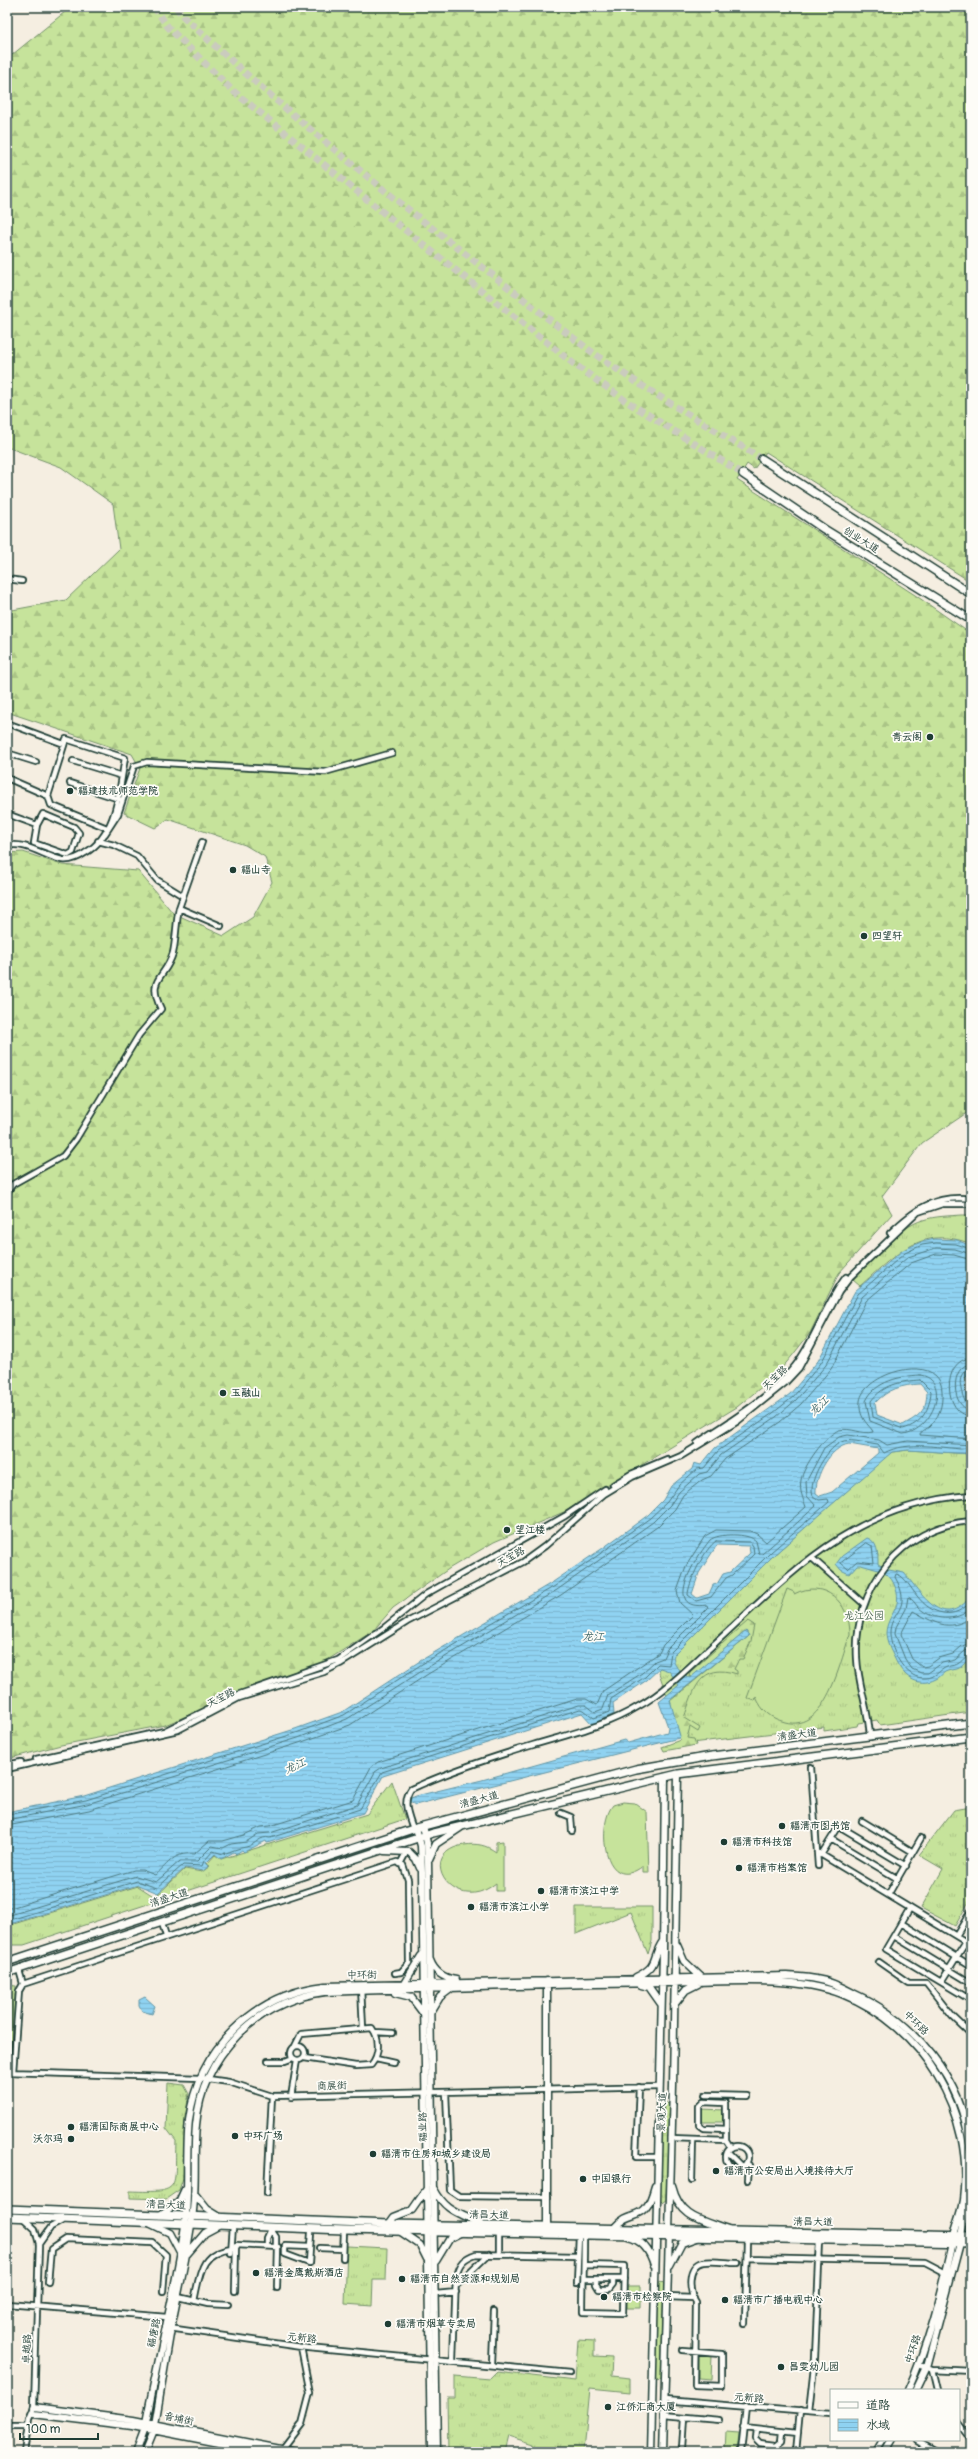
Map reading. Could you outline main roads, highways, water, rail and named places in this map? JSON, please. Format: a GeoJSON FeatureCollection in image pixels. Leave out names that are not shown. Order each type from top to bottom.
{"type":"FeatureCollection","features":[{"type":"Feature","properties":{"kind":"main road","name":"创业大道"},"geometry":{"type":"LineString","coordinates":[[762,459],[971,594]]}},
{"type":"Feature","properties":{"kind":"main road","name":"创业大道"},"geometry":{"type":"LineString","coordinates":[[743,474],[824,529],[971,620]]}},
{"type":"Feature","properties":{"kind":"main road","name":"清盛大道"},"geometry":{"type":"LineString","coordinates":[[7,1962],[417,1827],[636,1769],[712,1756],[971,1723]]}},
{"type":"Feature","properties":{"kind":"main road"},"geometry":{"type":"LineString","coordinates":[[12,1972],[422,1837],[664,1777],[971,1737]]}},
{"type":"Feature","properties":{"kind":"main road"},"geometry":{"type":"LineString","coordinates":[[7,1958],[18,1959]]}},
{"type":"Feature","properties":{"kind":"main road","name":"清昌大道"},"geometry":{"type":"LineString","coordinates":[[7,2209],[160,2215],[189,2220],[221,2222],[389,2224],[468,2232],[581,2236],[614,2231]]}},
{"type":"Feature","properties":{"kind":"main road","name":"清昌大道"},"geometry":{"type":"LineString","coordinates":[[7,2217],[148,2222],[189,2220]]}},
{"type":"Feature","properties":{"kind":"main road","name":"清昌大道"},"geometry":{"type":"LineString","coordinates":[[221,2222],[232,2226],[272,2229],[396,2231],[480,2224],[548,2225],[614,2231],[669,2232],[730,2230],[957,2239],[971,2243]]}},
{"type":"Feature","properties":{"kind":"main road","name":"清昌大道"},"geometry":{"type":"LineString","coordinates":[[669,2232],[709,2237],[820,2240],[957,2239],[971,2236]]}},
{"type":"Feature","properties":{"kind":"water","name":"龙江"},"geometry":{"type":"Polygon","coordinates":[[[935,1239],[957,1240],[971,1246],[971,1372],[965,1378],[965,1391],[971,1405],[971,1454],[908,1450],[892,1452],[774,1555],[674,1655],[674,1662],[676,1666],[684,1675],[690,1678],[746,1631],[749,1636],[670,1700],[680,1736],[679,1738],[415,1805],[410,1802],[411,1798],[416,1796],[482,1780],[624,1740],[628,1743],[667,1732],[668,1727],[659,1702],[679,1685],[669,1671],[660,1668],[647,1680],[613,1703],[614,1714],[592,1724],[582,1713],[383,1776],[363,1813],[267,1843],[266,1841],[244,1852],[242,1850],[236,1854],[234,1852],[221,1859],[215,1854],[206,1863],[209,1866],[203,1871],[185,1868],[158,1893],[138,1885],[7,1925],[7,1812],[84,1796],[295,1729],[342,1712],[420,1661],[553,1582],[648,1515],[663,1500],[671,1486],[692,1469],[694,1463],[701,1465],[715,1448],[790,1394],[818,1361],[855,1291],[903,1250],[921,1242],[935,1239]],[[920,1384],[907,1385],[885,1394],[875,1403],[877,1415],[903,1425],[914,1418],[923,1409],[926,1399],[927,1392],[920,1384]],[[849,1444],[842,1446],[830,1456],[821,1471],[816,1486],[816,1493],[820,1496],[832,1492],[878,1453],[878,1449],[849,1444]],[[717,1545],[699,1573],[692,1594],[697,1598],[709,1594],[713,1585],[717,1584],[723,1574],[730,1572],[750,1553],[749,1546],[717,1545]]]}},
{"type":"Feature","properties":{"kind":"water"},"geometry":{"type":"Polygon","coordinates":[[[867,1538],[875,1545],[878,1564],[889,1570],[904,1573],[933,1606],[942,1610],[951,1611],[960,1606],[971,1596],[971,1657],[961,1667],[945,1672],[938,1678],[929,1682],[923,1682],[911,1679],[898,1665],[890,1650],[886,1636],[887,1626],[897,1605],[898,1599],[892,1580],[885,1573],[876,1569],[857,1565],[849,1574],[841,1570],[836,1564],[842,1556],[867,1538]]]}},
{"type":"Feature","properties":{"kind":"water"},"geometry":{"type":"Polygon","coordinates":[[[145,1997],[155,2006],[152,2014],[142,2011],[139,2005],[139,2000],[145,1997]]]}},
{"type":"Feature","properties":{"kind":"tunnel"},"geometry":{"type":"LineString","coordinates":[[154,7],[168,27],[232,90],[574,364],[626,401],[743,474]]}},
{"type":"Feature","properties":{"kind":"tunnel"},"geometry":{"type":"LineString","coordinates":[[176,7],[183,16],[253,80],[324,141],[559,327],[630,378],[762,459]]}},
{"type":"Feature","properties":{"kind":"place","name":"青云阁"},"geometry":{"type":"Point","coordinates":[930,737]}},
{"type":"Feature","properties":{"kind":"place","name":"福建技术师范学院"},"geometry":{"type":"Point","coordinates":[70,791]}},
{"type":"Feature","properties":{"kind":"place","name":"福山寺"},"geometry":{"type":"Point","coordinates":[233,870]}},
{"type":"Feature","properties":{"kind":"place","name":"四望轩"},"geometry":{"type":"Point","coordinates":[864,936]}},
{"type":"Feature","properties":{"kind":"place","name":"玉融山"},"geometry":{"type":"Point","coordinates":[223,1393]}},
{"type":"Feature","properties":{"kind":"place","name":"望江楼"},"geometry":{"type":"Point","coordinates":[507,1530]}},
{"type":"Feature","properties":{"kind":"place","name":"福清市图书馆"},"geometry":{"type":"Point","coordinates":[782,1826]}},
{"type":"Feature","properties":{"kind":"place","name":"福清市科技馆"},"geometry":{"type":"Point","coordinates":[724,1842]}},
{"type":"Feature","properties":{"kind":"place","name":"福清市档案馆"},"geometry":{"type":"Point","coordinates":[739,1868]}},
{"type":"Feature","properties":{"kind":"place","name":"福清市滨江中学"},"geometry":{"type":"Point","coordinates":[541,1891]}},
{"type":"Feature","properties":{"kind":"place","name":"福清市滨江小学"},"geometry":{"type":"Point","coordinates":[471,1907]}},
{"type":"Feature","properties":{"kind":"place","name":"福清国际商展中心"},"geometry":{"type":"Point","coordinates":[71,2127]}},
{"type":"Feature","properties":{"kind":"place","name":"中环广场"},"geometry":{"type":"Point","coordinates":[235,2136]}},
{"type":"Feature","properties":{"kind":"place","name":"沃尔玛"},"geometry":{"type":"Point","coordinates":[71,2139]}},
{"type":"Feature","properties":{"kind":"place","name":"福清市住房和城乡建设局"},"geometry":{"type":"Point","coordinates":[373,2154]}},
{"type":"Feature","properties":{"kind":"place","name":"福清市公安局出入境接待大厅"},"geometry":{"type":"Point","coordinates":[716,2171]}},
{"type":"Feature","properties":{"kind":"place","name":"中国银行"},"geometry":{"type":"Point","coordinates":[583,2179]}},
{"type":"Feature","properties":{"kind":"place","name":"福清金鹰戴斯酒店"},"geometry":{"type":"Point","coordinates":[256,2273]}},
{"type":"Feature","properties":{"kind":"place","name":"福清市自然资源和规划局"},"geometry":{"type":"Point","coordinates":[402,2279]}},
{"type":"Feature","properties":{"kind":"place","name":"福清市检察院"},"geometry":{"type":"Point","coordinates":[604,2297]}},
{"type":"Feature","properties":{"kind":"place","name":"福清市广播电视中心"},"geometry":{"type":"Point","coordinates":[725,2300]}},
{"type":"Feature","properties":{"kind":"place","name":"福清市烟草专卖局"},"geometry":{"type":"Point","coordinates":[388,2324]}},
{"type":"Feature","properties":{"kind":"place","name":"昌雯幼儿园"},"geometry":{"type":"Point","coordinates":[781,2367]}},
{"type":"Feature","properties":{"kind":"place","name":"江侨汇商大厦"},"geometry":{"type":"Point","coordinates":[608,2407]}},
{"type":"Feature","properties":{"kind":"park label","name":"龙江公园"},"geometry":{"type":"Point","coordinates":[864,1616]}}]}
